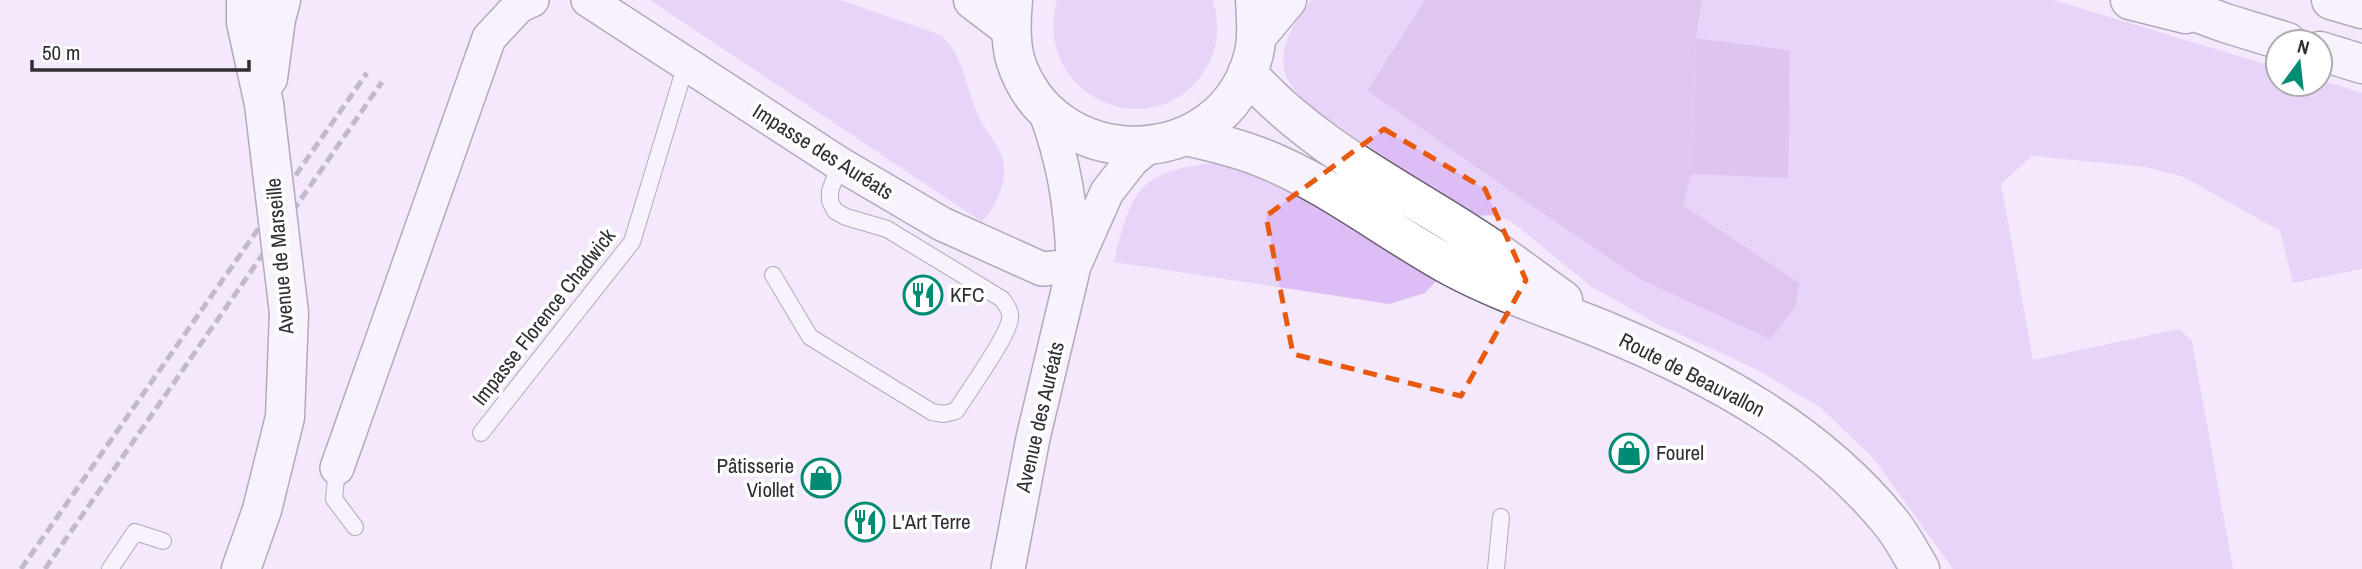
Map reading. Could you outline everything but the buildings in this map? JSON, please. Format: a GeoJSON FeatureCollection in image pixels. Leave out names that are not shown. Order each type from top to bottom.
{"type":"FeatureCollection","features":[{"type":"Feature","properties":{"kind":"main road","name":"Avenue de Marseille"},"geometry":{"type":"LineString","coordinates":[[241,569],[262,510],[285,417],[289,313],[264,104],[246,22],[246,0]]}},
{"type":"Feature","properties":{"kind":"main road","name":"Avenue de Marseille"},"geometry":{"type":"LineString","coordinates":[[264,104],[281,0]]}},
{"type":"Feature","properties":{"kind":"main road"},"geometry":{"type":"LineString","coordinates":[[973,0],[1012,14],[1019,67],[1026,85],[1044,108],[1066,127],[1092,140],[1120,146],[1167,141],[1252,154],[1288,170],[1455,268],[1510,295],[1607,332]]}},
{"type":"Feature","properties":{"kind":"main road"},"geometry":{"type":"LineString","coordinates":[[1167,141],[1211,120],[1232,99],[1247,73],[1256,18],[1287,0]]}},
{"type":"Feature","properties":{"kind":"main road"},"geometry":{"type":"LineString","coordinates":[[2130,0],[2225,23]]}},
{"type":"Feature","properties":{"kind":"main road"},"geometry":{"type":"LineString","coordinates":[[2162,0],[2264,35]]}},
{"type":"Feature","properties":{"kind":"main road"},"geometry":{"type":"LineString","coordinates":[[2331,0],[2362,9]]}},
{"type":"Feature","properties":{"kind":"main road"},"geometry":{"type":"LineString","coordinates":[[2334,55],[2362,64]]}},
{"type":"Feature","properties":{"kind":"main road"},"geometry":{"type":"LineString","coordinates":[[1247,73],[1269,98],[1319,140],[1474,237],[1607,332]]}},
{"type":"Feature","properties":{"kind":"main road","name":"Route de Beauvallon"},"geometry":{"type":"LineString","coordinates":[[1607,332],[1738,394],[1817,447],[1859,487],[1893,526],[1920,569]]}},
{"type":"Feature","properties":{"kind":"street"},"geometry":{"type":"LineString","coordinates":[[337,468],[489,38],[519,5],[532,0]]}},
{"type":"Feature","properties":{"kind":"street","name":"Impasse des Auréats"},"geometry":{"type":"LineString","coordinates":[[588,0],[840,164],[942,224],[1042,269],[1074,266]]}},
{"type":"Feature","properties":{"kind":"street","name":"Avenue des Auréats"},"geometry":{"type":"LineString","coordinates":[[1044,108],[1067,186],[1074,266]]}},
{"type":"Feature","properties":{"kind":"street","name":"Avenue des Auréats"},"geometry":{"type":"LineString","coordinates":[[1009,569],[1033,438],[1074,266],[1107,192],[1132,160],[1167,141]]}},
{"type":"Feature","properties":{"kind":"lane","name":"Impasse Florence Chadwick"},"geometry":{"type":"LineString","coordinates":[[481,433],[632,242],[686,64]]}},
{"type":"Feature","properties":{"kind":"lane"},"geometry":{"type":"LineString","coordinates":[[773,275],[810,337],[932,412],[944,414],[956,411],[982,371],[1010,320],[1009,309],[1002,299],[887,229],[835,211],[830,201],[830,191],[840,164]]}},
{"type":"Feature","properties":{"kind":"lane"},"geometry":{"type":"LineString","coordinates":[[337,468],[334,499],[355,527]]}},
{"type":"Feature","properties":{"kind":"lane"},"geometry":{"type":"LineString","coordinates":[[1496,569],[1502,517]]}},
{"type":"Feature","properties":{"kind":"lane"},"geometry":{"type":"LineString","coordinates":[[110,569],[135,532],[163,541]]}},
{"type":"Feature","properties":{"kind":"highlighted area"},"geometry":{"type":"Polygon","coordinates":[[[1384,129],[1485,189],[1526,280],[1461,396],[1293,354],[1266,216],[1384,129]]]}},
{"type":"Feature","properties":{"kind":"shaded area"},"geometry":{"type":"Polygon","coordinates":[[[650,0],[840,0],[941,35],[955,53],[980,119],[1001,154],[1004,176],[995,203],[982,222],[650,0]]]}},
{"type":"Feature","properties":{"kind":"shaded area"},"geometry":{"type":"Polygon","coordinates":[[[1057,0],[1213,0],[1217,32],[1215,48],[1209,63],[1188,90],[1162,105],[1133,109],[1105,102],[1081,87],[1063,64],[1054,35],[1057,0]]]}},
{"type":"Feature","properties":{"kind":"shaded area"},"geometry":{"type":"Polygon","coordinates":[[[1311,0],[1425,0],[1367,89],[1800,283],[1682,205],[1691,174],[1787,177],[1790,50],[1696,38],[1702,0],[2053,0],[2264,64],[2264,98],[2334,98],[2334,84],[2362,93],[2362,269],[2293,283],[2280,231],[2184,177],[2146,167],[2032,156],[2001,184],[2033,360],[2179,329],[2192,341],[2233,569],[1953,569],[1874,459],[1821,408],[1756,369],[1655,323],[1592,287],[1512,222],[1495,215],[1472,216],[1309,106],[1291,85],[1283,62],[1287,40],[1311,0]]]}},
{"type":"Feature","properties":{"kind":"shaded area"},"geometry":{"type":"Polygon","coordinates":[[[1425,0],[1702,0],[1696,38],[1691,174],[1683,205],[1800,283],[1795,308],[1770,339],[1640,279],[1367,90],[1425,0]]]}},
{"type":"Feature","properties":{"kind":"shaded area"},"geometry":{"type":"Polygon","coordinates":[[[1696,38],[1790,50],[1788,178],[1691,174],[1696,38]]]}},
{"type":"Feature","properties":{"kind":"shaded area"},"geometry":{"type":"Polygon","coordinates":[[[1221,162],[1271,179],[1442,275],[1425,293],[1389,304],[1114,262],[1127,216],[1134,199],[1144,187],[1173,171],[1221,162]]]}},
{"type":"Feature","properties":{"kind":"railway"},"geometry":{"type":"LineString","coordinates":[[21,569],[367,73]]}},
{"type":"Feature","properties":{"kind":"railway"},"geometry":{"type":"LineString","coordinates":[[45,569],[382,82]]}},
{"type":"Feature","properties":{"kind":"place","name":"KFC"},"geometry":{"type":"Point","coordinates":[923,295]}},
{"type":"Feature","properties":{"kind":"place","name":"Fourel"},"geometry":{"type":"Point","coordinates":[1629,453]}},
{"type":"Feature","properties":{"kind":"place","name":"Pâtisserie Viollet"},"geometry":{"type":"Point","coordinates":[821,478]}},
{"type":"Feature","properties":{"kind":"place","name":"L'Art Terre"},"geometry":{"type":"Point","coordinates":[865,522]}}]}
